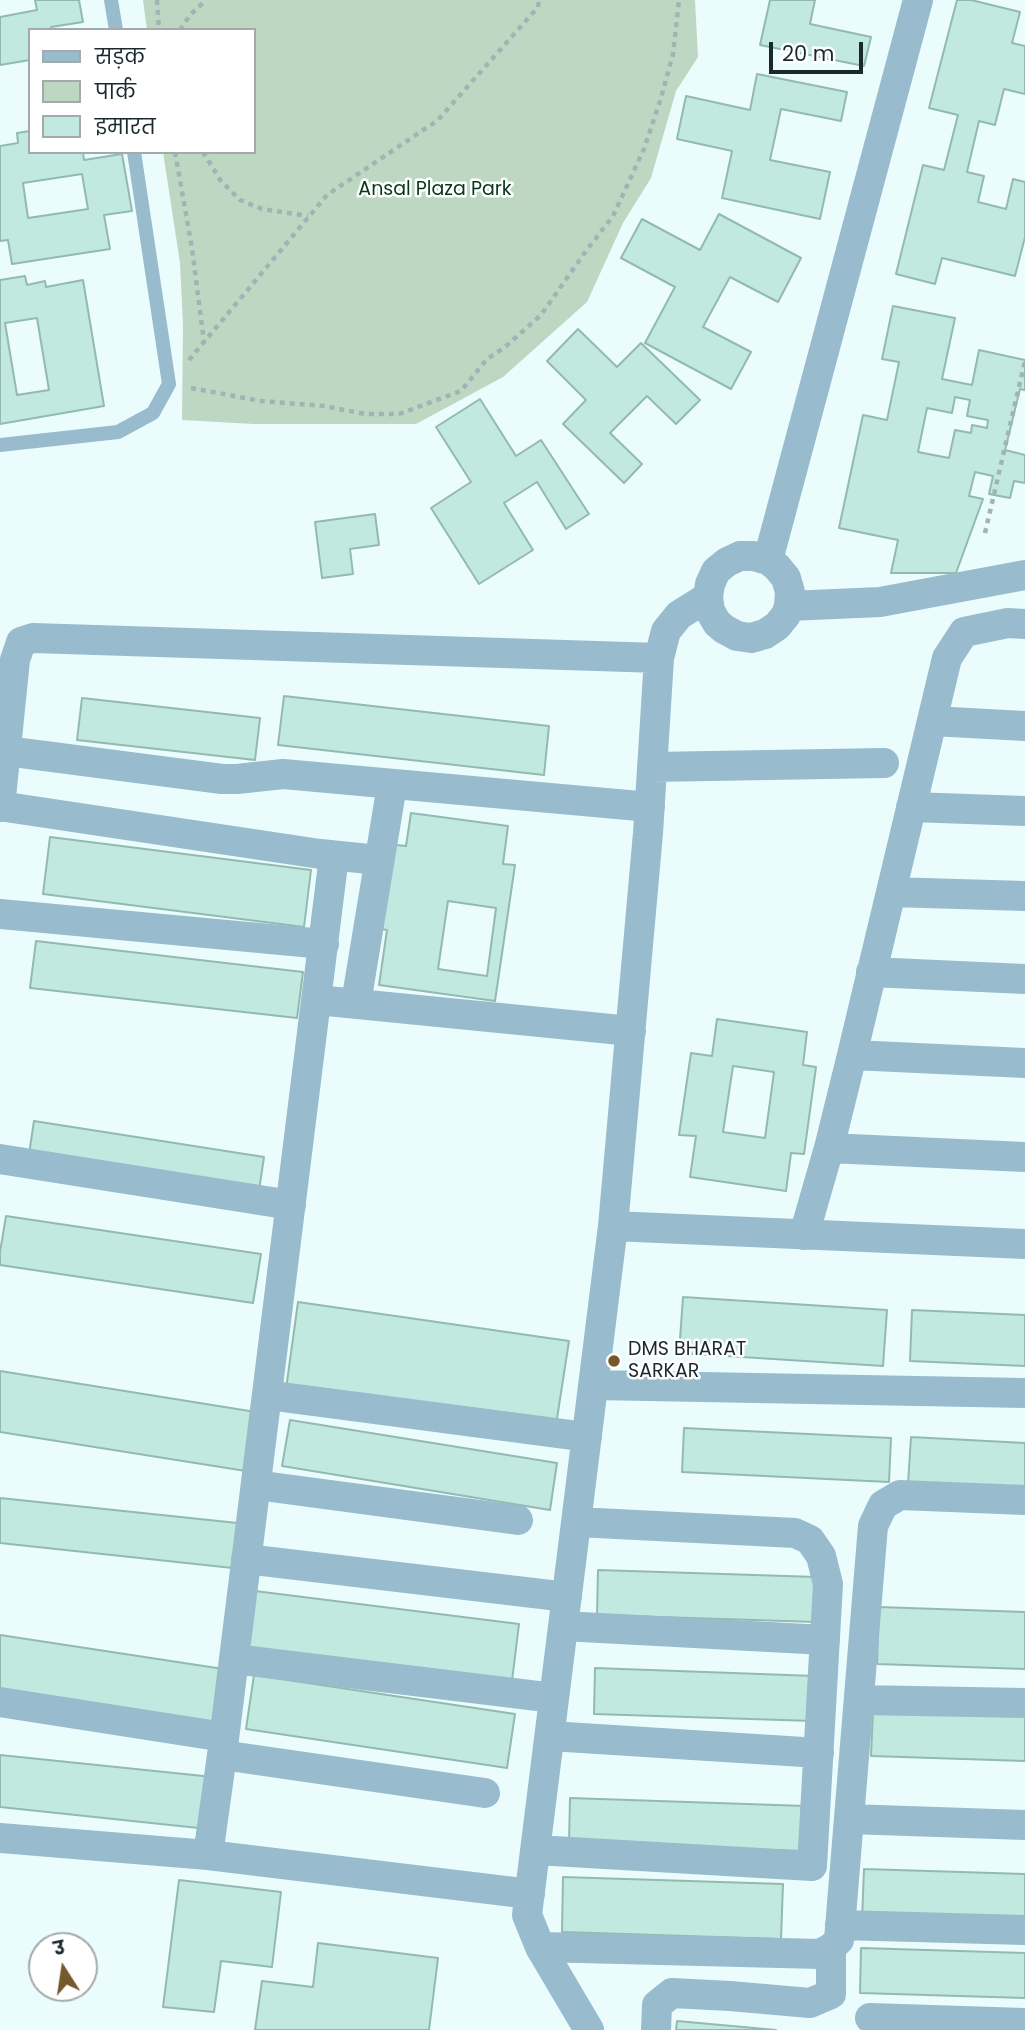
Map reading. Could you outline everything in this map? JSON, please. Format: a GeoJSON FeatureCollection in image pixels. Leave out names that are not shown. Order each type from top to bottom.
{"type":"FeatureCollection","features":[{"type":"Feature","properties":{"kind":"street"},"geometry":{"type":"LineString","coordinates":[[768,560],[918,0]]}},
{"type":"Feature","properties":{"kind":"street"},"geometry":{"type":"LineString","coordinates":[[740,556],[768,560],[786,578],[790,592],[786,615],[777,626],[765,634],[751,638],[737,636],[717,623],[710,611],[708,597],[716,571],[740,556]]}},
{"type":"Feature","properties":{"kind":"street"},"geometry":{"type":"LineString","coordinates":[[789,606],[880,602],[1025,575]]}},
{"type":"Feature","properties":{"kind":"street"},"geometry":{"type":"LineString","coordinates":[[589,2030],[540,1947],[527,1915],[613,1226],[650,807],[659,658],[666,631],[679,615],[708,597]]}},
{"type":"Feature","properties":{"kind":"street"},"geometry":{"type":"LineString","coordinates":[[804,1235],[829,1148],[947,657],[964,632],[1008,623],[1025,624]]}},
{"type":"Feature","properties":{"kind":"street"},"geometry":{"type":"LineString","coordinates":[[379,860],[334,856],[0,806],[15,660],[21,642],[33,638],[659,658]]}},
{"type":"Feature","properties":{"kind":"street"},"geometry":{"type":"LineString","coordinates":[[932,721],[1025,726]]}},
{"type":"Feature","properties":{"kind":"street"},"geometry":{"type":"LineString","coordinates":[[6,751],[222,779],[283,774],[650,807]]}},
{"type":"Feature","properties":{"kind":"street"},"geometry":{"type":"LineString","coordinates":[[652,767],[884,763]]}},
{"type":"Feature","properties":{"kind":"street"},"geometry":{"type":"LineString","coordinates":[[356,1003],[392,785]]}},
{"type":"Feature","properties":{"kind":"street"},"geometry":{"type":"LineString","coordinates":[[911,807],[1025,811]]}},
{"type":"Feature","properties":{"kind":"street"},"geometry":{"type":"LineString","coordinates":[[208,1855],[334,856]]}},
{"type":"Feature","properties":{"kind":"street"},"geometry":{"type":"LineString","coordinates":[[891,892],[1025,896]]}},
{"type":"Feature","properties":{"kind":"street"},"geometry":{"type":"LineString","coordinates":[[0,914],[324,944]]}},
{"type":"Feature","properties":{"kind":"street"},"geometry":{"type":"LineString","coordinates":[[872,972],[1025,979]]}},
{"type":"Feature","properties":{"kind":"street"},"geometry":{"type":"LineString","coordinates":[[317,1000],[631,1031]]}},
{"type":"Feature","properties":{"kind":"street"},"geometry":{"type":"LineString","coordinates":[[852,1055],[1025,1063]]}},
{"type":"Feature","properties":{"kind":"street"},"geometry":{"type":"LineString","coordinates":[[829,1148],[1025,1157]]}},
{"type":"Feature","properties":{"kind":"street"},"geometry":{"type":"LineString","coordinates":[[0,1159],[291,1205]]}},
{"type":"Feature","properties":{"kind":"street"},"geometry":{"type":"LineString","coordinates":[[613,1226],[1025,1244]]}},
{"type":"Feature","properties":{"kind":"street"},"geometry":{"type":"LineString","coordinates":[[594,1385],[1025,1393]]}},
{"type":"Feature","properties":{"kind":"street"},"geometry":{"type":"LineString","coordinates":[[267,1395],[587,1437]]}},
{"type":"Feature","properties":{"kind":"street"},"geometry":{"type":"LineString","coordinates":[[256,1485],[518,1520]]}},
{"type":"Feature","properties":{"kind":"street"},"geometry":{"type":"LineString","coordinates":[[656,2030],[657,2005],[672,1993],[810,2003],[831,1994],[860,1700],[873,1526],[883,1505],[900,1495],[1025,1500]]}},
{"type":"Feature","properties":{"kind":"street"},"geometry":{"type":"LineString","coordinates":[[536,1850],[812,1866],[828,1584],[821,1556],[810,1540],[795,1533],[576,1522]]}},
{"type":"Feature","properties":{"kind":"street"},"geometry":{"type":"LineString","coordinates":[[246,1559],[567,1597]]}},
{"type":"Feature","properties":{"kind":"street"},"geometry":{"type":"LineString","coordinates":[[563,1626],[825,1640]]}},
{"type":"Feature","properties":{"kind":"street"},"geometry":{"type":"LineString","coordinates":[[234,1659],[554,1698]]}},
{"type":"Feature","properties":{"kind":"street"},"geometry":{"type":"LineString","coordinates":[[860,1700],[1025,1703]]}},
{"type":"Feature","properties":{"kind":"street"},"geometry":{"type":"LineString","coordinates":[[0,1702],[223,1746],[485,1793]]}},
{"type":"Feature","properties":{"kind":"street"},"geometry":{"type":"LineString","coordinates":[[550,1736],[819,1753]]}},
{"type":"Feature","properties":{"kind":"street"},"geometry":{"type":"LineString","coordinates":[[849,1819],[1025,1825]]}},
{"type":"Feature","properties":{"kind":"street"},"geometry":{"type":"LineString","coordinates":[[0,1838],[208,1855],[530,1894]]}},
{"type":"Feature","properties":{"kind":"street"},"geometry":{"type":"LineString","coordinates":[[540,1947],[820,1954],[836,1936],[1025,1930]]}},
{"type":"Feature","properties":{"kind":"street"},"geometry":{"type":"LineString","coordinates":[[870,2018],[1025,2023]]}},
{"type":"Feature","properties":{"kind":"lane"},"geometry":{"type":"LineString","coordinates":[[111,0],[116,28]]}},
{"type":"Feature","properties":{"kind":"lane"},"geometry":{"type":"LineString","coordinates":[[0,445],[118,432],[153,413],[169,384],[134,154]]}},
{"type":"Feature","properties":{"kind":"path"},"geometry":{"type":"LineString","coordinates":[[157,0],[159,28]]}},
{"type":"Feature","properties":{"kind":"path"},"geometry":{"type":"LineString","coordinates":[[181,28],[206,0]]}},
{"type":"Feature","properties":{"kind":"path"},"geometry":{"type":"LineString","coordinates":[[169,384],[327,195],[438,120],[538,7],[539,0]]}},
{"type":"Feature","properties":{"kind":"path"},"geometry":{"type":"LineString","coordinates":[[169,384],[261,401],[324,406],[365,414],[399,414],[461,391],[487,359],[541,315],[613,216],[645,149],[661,98],[673,54],[679,0]]}},
{"type":"Feature","properties":{"kind":"path"},"geometry":{"type":"LineString","coordinates":[[175,154],[192,248],[204,343]]}},
{"type":"Feature","properties":{"kind":"path"},"geometry":{"type":"LineString","coordinates":[[204,154],[220,181],[240,200],[262,209],[309,216]]}},
{"type":"Feature","properties":{"kind":"path"},"geometry":{"type":"LineString","coordinates":[[985,533],[1025,361]]}},
{"type":"Feature","properties":{"kind":"green space","name":"Ansal Plaza Park"},"geometry":{"type":"Polygon","coordinates":[[[143,0],[695,0],[698,57],[676,91],[651,178],[623,223],[587,302],[503,377],[416,424],[253,424],[182,420],[183,325],[180,263],[163,154],[256,154],[256,28],[147,28],[143,0]]]}},
{"type":"Feature","properties":{"kind":"building"},"geometry":{"type":"Polygon","coordinates":[[[35,0],[79,0],[83,22],[51,28],[28,28],[28,60],[0,65],[0,17],[37,10],[35,0]]]}},
{"type":"Feature","properties":{"kind":"building"},"geometry":{"type":"Polygon","coordinates":[[[770,0],[815,0],[810,24],[871,37],[864,66],[760,45],[770,0]]]}},
{"type":"Feature","properties":{"kind":"building"},"geometry":{"type":"Polygon","coordinates":[[[957,0],[971,0],[1020,12],[1012,43],[1025,46],[1025,94],[1004,89],[995,125],[979,121],[967,172],[984,176],[978,202],[1006,209],[1013,179],[1025,182],[1025,237],[1015,276],[942,258],[935,284],[896,274],[923,165],[944,170],[958,115],[929,108],[957,0]]]}},
{"type":"Feature","properties":{"kind":"building"},"geometry":{"type":"Polygon","coordinates":[[[757,74],[847,92],[841,121],[781,109],[770,160],[830,172],[820,219],[722,198],[732,151],[677,139],[686,96],[750,110],[757,74]]]}},
{"type":"Feature","properties":{"kind":"building"},"geometry":{"type":"Polygon","coordinates":[[[28,131],[28,154],[83,154],[84,160],[122,154],[132,211],[104,215],[110,249],[12,264],[8,240],[0,241],[0,146],[18,143],[17,133],[28,131]],[[82,174],[23,183],[28,218],[88,209],[82,174]]]}},
{"type":"Feature","properties":{"kind":"building"},"geometry":{"type":"Polygon","coordinates":[[[719,214],[801,258],[778,302],[730,277],[703,327],[751,352],[731,389],[645,343],[675,287],[621,258],[642,219],[700,250],[719,214]]]}},
{"type":"Feature","properties":{"kind":"building"},"geometry":{"type":"Polygon","coordinates":[[[25,276],[27,285],[45,281],[46,287],[83,280],[104,406],[0,424],[0,280],[25,276]],[[37,318],[5,323],[17,395],[49,390],[37,318]]]}},
{"type":"Feature","properties":{"kind":"building"},"geometry":{"type":"Polygon","coordinates":[[[893,306],[955,318],[942,379],[972,385],[979,350],[1025,360],[1025,390],[1020,389],[1005,450],[1025,455],[1025,483],[1014,481],[1010,498],[989,494],[993,476],[975,472],[969,496],[983,499],[956,573],[891,573],[898,540],[839,528],[863,415],[887,420],[899,362],[882,359],[893,306]],[[955,397],[952,413],[927,408],[918,452],[949,458],[955,430],[971,433],[972,425],[987,428],[988,420],[967,416],[970,400],[955,397]]]}},
{"type":"Feature","properties":{"kind":"building"},"geometry":{"type":"Polygon","coordinates":[[[578,329],[617,367],[641,343],[700,400],[676,424],[647,396],[610,433],[642,464],[624,483],[563,424],[586,400],[547,361],[578,329]]]}},
{"type":"Feature","properties":{"kind":"building"},"geometry":{"type":"Polygon","coordinates":[[[480,399],[516,456],[541,440],[589,514],[566,529],[537,482],[504,503],[533,550],[479,584],[431,508],[471,482],[436,427],[480,399]]]}},
{"type":"Feature","properties":{"kind":"building"},"geometry":{"type":"Polygon","coordinates":[[[375,514],[379,545],[350,549],[353,574],[322,578],[315,522],[375,514]]]}},
{"type":"Feature","properties":{"kind":"building"},"geometry":{"type":"Polygon","coordinates":[[[284,696],[549,726],[544,775],[278,745],[284,696]]]}},
{"type":"Feature","properties":{"kind":"building"},"geometry":{"type":"Polygon","coordinates":[[[82,698],[260,718],[255,760],[77,740],[82,698]]]}},
{"type":"Feature","properties":{"kind":"building"},"geometry":{"type":"Polygon","coordinates":[[[411,813],[508,826],[503,864],[515,865],[495,1001],[379,985],[387,930],[374,928],[387,844],[406,846],[411,813]],[[448,901],[438,969],[487,976],[496,908],[448,901]]]}},
{"type":"Feature","properties":{"kind":"building"},"geometry":{"type":"Polygon","coordinates":[[[50,837],[311,870],[304,927],[43,894],[50,837]]]}},
{"type":"Feature","properties":{"kind":"building"},"geometry":{"type":"Polygon","coordinates":[[[36,941],[303,972],[297,1018],[30,988],[36,941]]]}},
{"type":"Feature","properties":{"kind":"building"},"geometry":{"type":"Polygon","coordinates":[[[717,1019],[807,1032],[803,1065],[816,1067],[804,1154],[791,1153],[786,1191],[690,1177],[696,1136],[679,1135],[691,1053],[712,1056],[717,1019]],[[733,1066],[723,1132],[765,1138],[774,1072],[733,1066]]]}},
{"type":"Feature","properties":{"kind":"building"},"geometry":{"type":"Polygon","coordinates":[[[34,1121],[264,1157],[258,1197],[28,1161],[34,1121]]]}},
{"type":"Feature","properties":{"kind":"building"},"geometry":{"type":"Polygon","coordinates":[[[6,1216],[261,1254],[253,1303],[0,1265],[6,1216]]]}},
{"type":"Feature","properties":{"kind":"building"},"geometry":{"type":"Polygon","coordinates":[[[683,1297],[887,1310],[883,1366],[679,1353],[683,1297]]]}},
{"type":"Feature","properties":{"kind":"building"},"geometry":{"type":"Polygon","coordinates":[[[298,1302],[569,1341],[556,1425],[286,1389],[298,1302]]]}},
{"type":"Feature","properties":{"kind":"building"},"geometry":{"type":"Polygon","coordinates":[[[912,1310],[1025,1315],[1025,1366],[910,1361],[912,1310]]]}},
{"type":"Feature","properties":{"kind":"building"},"geometry":{"type":"Polygon","coordinates":[[[0,1371],[262,1413],[252,1472],[0,1432],[0,1371]]]}},
{"type":"Feature","properties":{"kind":"building"},"geometry":{"type":"Polygon","coordinates":[[[290,1420],[557,1463],[550,1510],[282,1466],[290,1420]]]}},
{"type":"Feature","properties":{"kind":"building"},"geometry":{"type":"Polygon","coordinates":[[[684,1428],[891,1438],[889,1482],[682,1472],[684,1428]]]}},
{"type":"Feature","properties":{"kind":"building"},"geometry":{"type":"Polygon","coordinates":[[[911,1437],[1025,1443],[1025,1490],[908,1484],[911,1437]]]}},
{"type":"Feature","properties":{"kind":"building"},"geometry":{"type":"Polygon","coordinates":[[[0,1498],[247,1524],[242,1569],[0,1543],[0,1498]]]}},
{"type":"Feature","properties":{"kind":"building"},"geometry":{"type":"Polygon","coordinates":[[[598,1570],[817,1577],[816,1622],[597,1615],[598,1570]]]}},
{"type":"Feature","properties":{"kind":"building"},"geometry":{"type":"Polygon","coordinates":[[[255,1591],[519,1624],[512,1681],[248,1648],[255,1591]]]}},
{"type":"Feature","properties":{"kind":"building"},"geometry":{"type":"Polygon","coordinates":[[[879,1607],[1025,1612],[1025,1669],[877,1664],[879,1607]]]}},
{"type":"Feature","properties":{"kind":"building"},"geometry":{"type":"Polygon","coordinates":[[[0,1635],[230,1670],[222,1723],[0,1689],[0,1635]]]}},
{"type":"Feature","properties":{"kind":"building"},"geometry":{"type":"Polygon","coordinates":[[[595,1668],[815,1676],[813,1721],[594,1714],[595,1668]]]}},
{"type":"Feature","properties":{"kind":"building"},"geometry":{"type":"Polygon","coordinates":[[[254,1675],[515,1714],[507,1768],[246,1729],[254,1675]]]}},
{"type":"Feature","properties":{"kind":"building"},"geometry":{"type":"Polygon","coordinates":[[[873,1710],[1025,1715],[1025,1761],[871,1756],[873,1710]]]}},
{"type":"Feature","properties":{"kind":"building"},"geometry":{"type":"Polygon","coordinates":[[[0,1755],[213,1777],[208,1829],[0,1807],[0,1755]]]}},
{"type":"Feature","properties":{"kind":"building"},"geometry":{"type":"Polygon","coordinates":[[[570,1798],[805,1806],[803,1851],[569,1843],[570,1798]]]}},
{"type":"Feature","properties":{"kind":"building"},"geometry":{"type":"Polygon","coordinates":[[[864,1869],[1025,1874],[1025,1926],[862,1920],[864,1869]]]}},
{"type":"Feature","properties":{"kind":"building"},"geometry":{"type":"Polygon","coordinates":[[[563,1877],[783,1884],[781,1939],[562,1932],[563,1877]]]}},
{"type":"Feature","properties":{"kind":"building"},"geometry":{"type":"Polygon","coordinates":[[[179,1880],[281,1892],[272,1967],[221,1961],[214,2012],[163,2007],[179,1880]]]}},
{"type":"Feature","properties":{"kind":"building"},"geometry":{"type":"Polygon","coordinates":[[[318,1943],[438,1958],[429,2030],[255,2030],[262,1981],[313,1987],[318,1943]]]}},
{"type":"Feature","properties":{"kind":"building"},"geometry":{"type":"Polygon","coordinates":[[[861,1948],[1025,1953],[1025,1998],[860,1993],[861,1948]]]}},
{"type":"Feature","properties":{"kind":"building"},"geometry":{"type":"Polygon","coordinates":[[[677,2021],[776,2030],[676,2030],[677,2021]]]}},
{"type":"Feature","properties":{"kind":"place","name":"DMS BHARAT SARKAR"},"geometry":{"type":"Point","coordinates":[614,1361]}}]}
